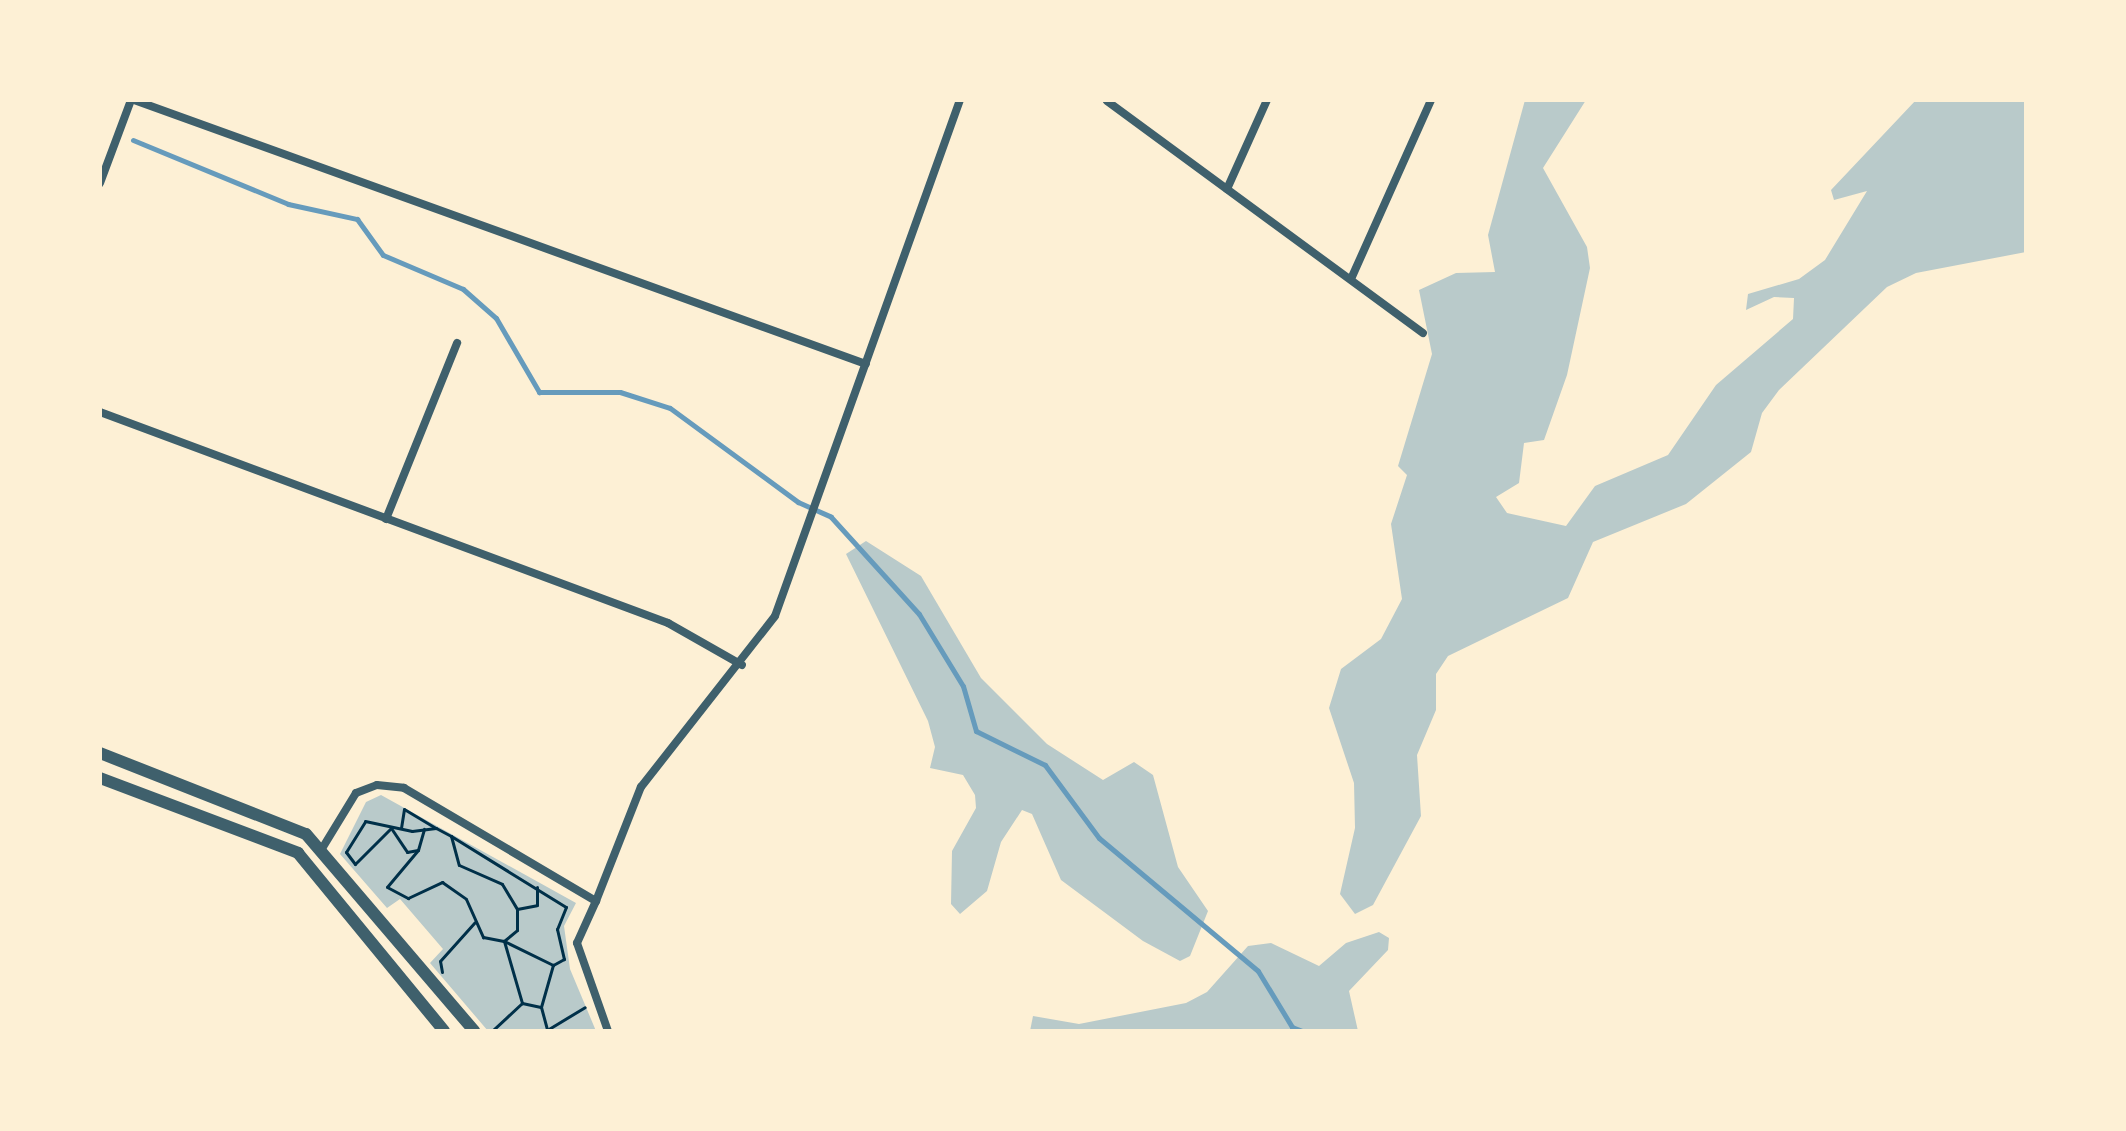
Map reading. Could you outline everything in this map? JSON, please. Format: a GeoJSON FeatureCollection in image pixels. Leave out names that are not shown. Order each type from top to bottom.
{"type":"FeatureCollection","features":[{"type":"Feature","properties":{"kind":"street"},"geometry":{"type":"LineString","coordinates":[[100,183],[132,100],[866,364]]}},
{"type":"Feature","properties":{"kind":"street"},"geometry":{"type":"LineString","coordinates":[[608,1031],[577,943],[641,787],[742,665],[775,616],[960,100]]}},
{"type":"Feature","properties":{"kind":"street"},"geometry":{"type":"LineString","coordinates":[[1227,189],[1267,100]]}},
{"type":"Feature","properties":{"kind":"street"},"geometry":{"type":"LineString","coordinates":[[1351,279],[1431,100]]}},
{"type":"Feature","properties":{"kind":"street"},"geometry":{"type":"LineString","coordinates":[[1107,101],[1423,333]]}},
{"type":"Feature","properties":{"kind":"street"},"geometry":{"type":"LineString","coordinates":[[386,519],[457,343]]}},
{"type":"Feature","properties":{"kind":"street"},"geometry":{"type":"LineString","coordinates":[[100,412],[668,623],[742,665]]}},
{"type":"Feature","properties":{"kind":"street"},"geometry":{"type":"LineString","coordinates":[[100,753],[306,834],[323,847],[474,1031]]}},
{"type":"Feature","properties":{"kind":"street"},"geometry":{"type":"LineString","coordinates":[[100,778],[298,853],[444,1031]]}},
{"type":"Feature","properties":{"kind":"street"},"geometry":{"type":"LineString","coordinates":[[323,847],[356,793],[377,785],[404,788],[596,901]]}},
{"type":"Feature","properties":{"kind":"street"},"geometry":{"type":"LineString","coordinates":[[298,853],[306,834]]}},
{"type":"Feature","properties":{"kind":"path"},"geometry":{"type":"LineString","coordinates":[[401,828],[404,809],[566,907],[557,929],[564,959],[553,965],[541,1007],[545,1030]]}},
{"type":"Feature","properties":{"kind":"path"},"geometry":{"type":"LineString","coordinates":[[391,828],[355,864],[346,852],[365,821],[391,828],[436,828]]}},
{"type":"Feature","properties":{"kind":"path"},"geometry":{"type":"LineString","coordinates":[[391,828],[407,852],[418,850]]}},
{"type":"Feature","properties":{"kind":"path"},"geometry":{"type":"LineString","coordinates":[[424,829],[418,850],[387,887],[408,898],[442,882],[466,899],[483,937],[504,941],[553,965]]}},
{"type":"Feature","properties":{"kind":"path"},"geometry":{"type":"LineString","coordinates":[[451,836],[459,865],[502,884],[517,909],[517,930],[504,941]]}},
{"type":"Feature","properties":{"kind":"path"},"geometry":{"type":"LineString","coordinates":[[517,909],[537,905],[537,887]]}},
{"type":"Feature","properties":{"kind":"path"},"geometry":{"type":"LineString","coordinates":[[453,985],[440,961],[475,922]]}},
{"type":"Feature","properties":{"kind":"path"},"geometry":{"type":"LineString","coordinates":[[504,941],[522,1003]]}},
{"type":"Feature","properties":{"kind":"path"},"geometry":{"type":"LineString","coordinates":[[522,1003],[541,1007]]}},
{"type":"Feature","properties":{"kind":"path"},"geometry":{"type":"LineString","coordinates":[[482,1019],[492,1031],[522,1003]]}},
{"type":"Feature","properties":{"kind":"path"},"geometry":{"type":"LineString","coordinates":[[545,1030],[587,1006]]}},
{"type":"Feature","properties":{"kind":"path"},"geometry":{"type":"LineString","coordinates":[[545,1030],[555,1031]]}},
{"type":"Feature","properties":{"kind":"shaded area"},"geometry":{"type":"Polygon","coordinates":[[[1525,100],[1586,100],[1543,168],[1587,247],[1590,268],[1567,375],[1544,440],[1524,443],[1519,483],[1496,497],[1507,513],[1566,526],[1595,486],[1668,455],[1716,385],[1793,319],[1794,298],[1774,297],[1746,310],[1748,294],[1799,279],[1825,260],[1867,191],[1834,200],[1831,190],[1916,100],[2026,100],[2026,252],[1916,273],[1887,287],[1779,390],[1762,413],[1751,452],[1686,504],[1593,542],[1568,598],[1448,656],[1436,674],[1436,710],[1417,755],[1421,816],[1373,905],[1355,914],[1340,894],[1355,828],[1354,783],[1329,708],[1341,669],[1381,639],[1402,599],[1391,524],[1407,475],[1398,466],[1432,354],[1419,290],[1456,273],[1495,272],[1488,235],[1525,100]]]}},
{"type":"Feature","properties":{"kind":"shaded area"},"geometry":{"type":"Polygon","coordinates":[[[866,541],[921,576],[981,678],[1047,744],[1103,780],[1134,762],[1153,775],[1178,867],[1208,911],[1190,956],[1180,961],[1143,941],[1061,880],[1032,814],[1022,810],[1001,842],[987,891],[960,914],[951,904],[952,851],[976,808],[975,795],[963,775],[930,768],[935,747],[928,721],[846,554],[866,541]]]}},
{"type":"Feature","properties":{"kind":"shaded area"},"geometry":{"type":"Polygon","coordinates":[[[381,795],[576,903],[564,926],[570,969],[596,1031],[488,1031],[430,963],[443,949],[400,899],[387,908],[340,854],[366,802],[381,795]]]}},
{"type":"Feature","properties":{"kind":"shaded area"},"geometry":{"type":"Polygon","coordinates":[[[1379,932],[1389,938],[1388,950],[1349,991],[1358,1031],[1030,1031],[1033,1016],[1079,1024],[1186,1003],[1207,992],[1248,946],[1271,943],[1319,966],[1346,943],[1379,932]]]}},
{"type":"Feature","properties":{"kind":"waterway"},"geometry":{"type":"LineString","coordinates":[[133,140],[288,204],[357,219],[383,255],[463,289],[496,318],[539,392],[620,392],[670,408],[798,502],[831,517],[919,614],[963,686],[976,731],[1045,765],[1099,838],[1258,971],[1292,1027],[1302,1031]]}}]}
